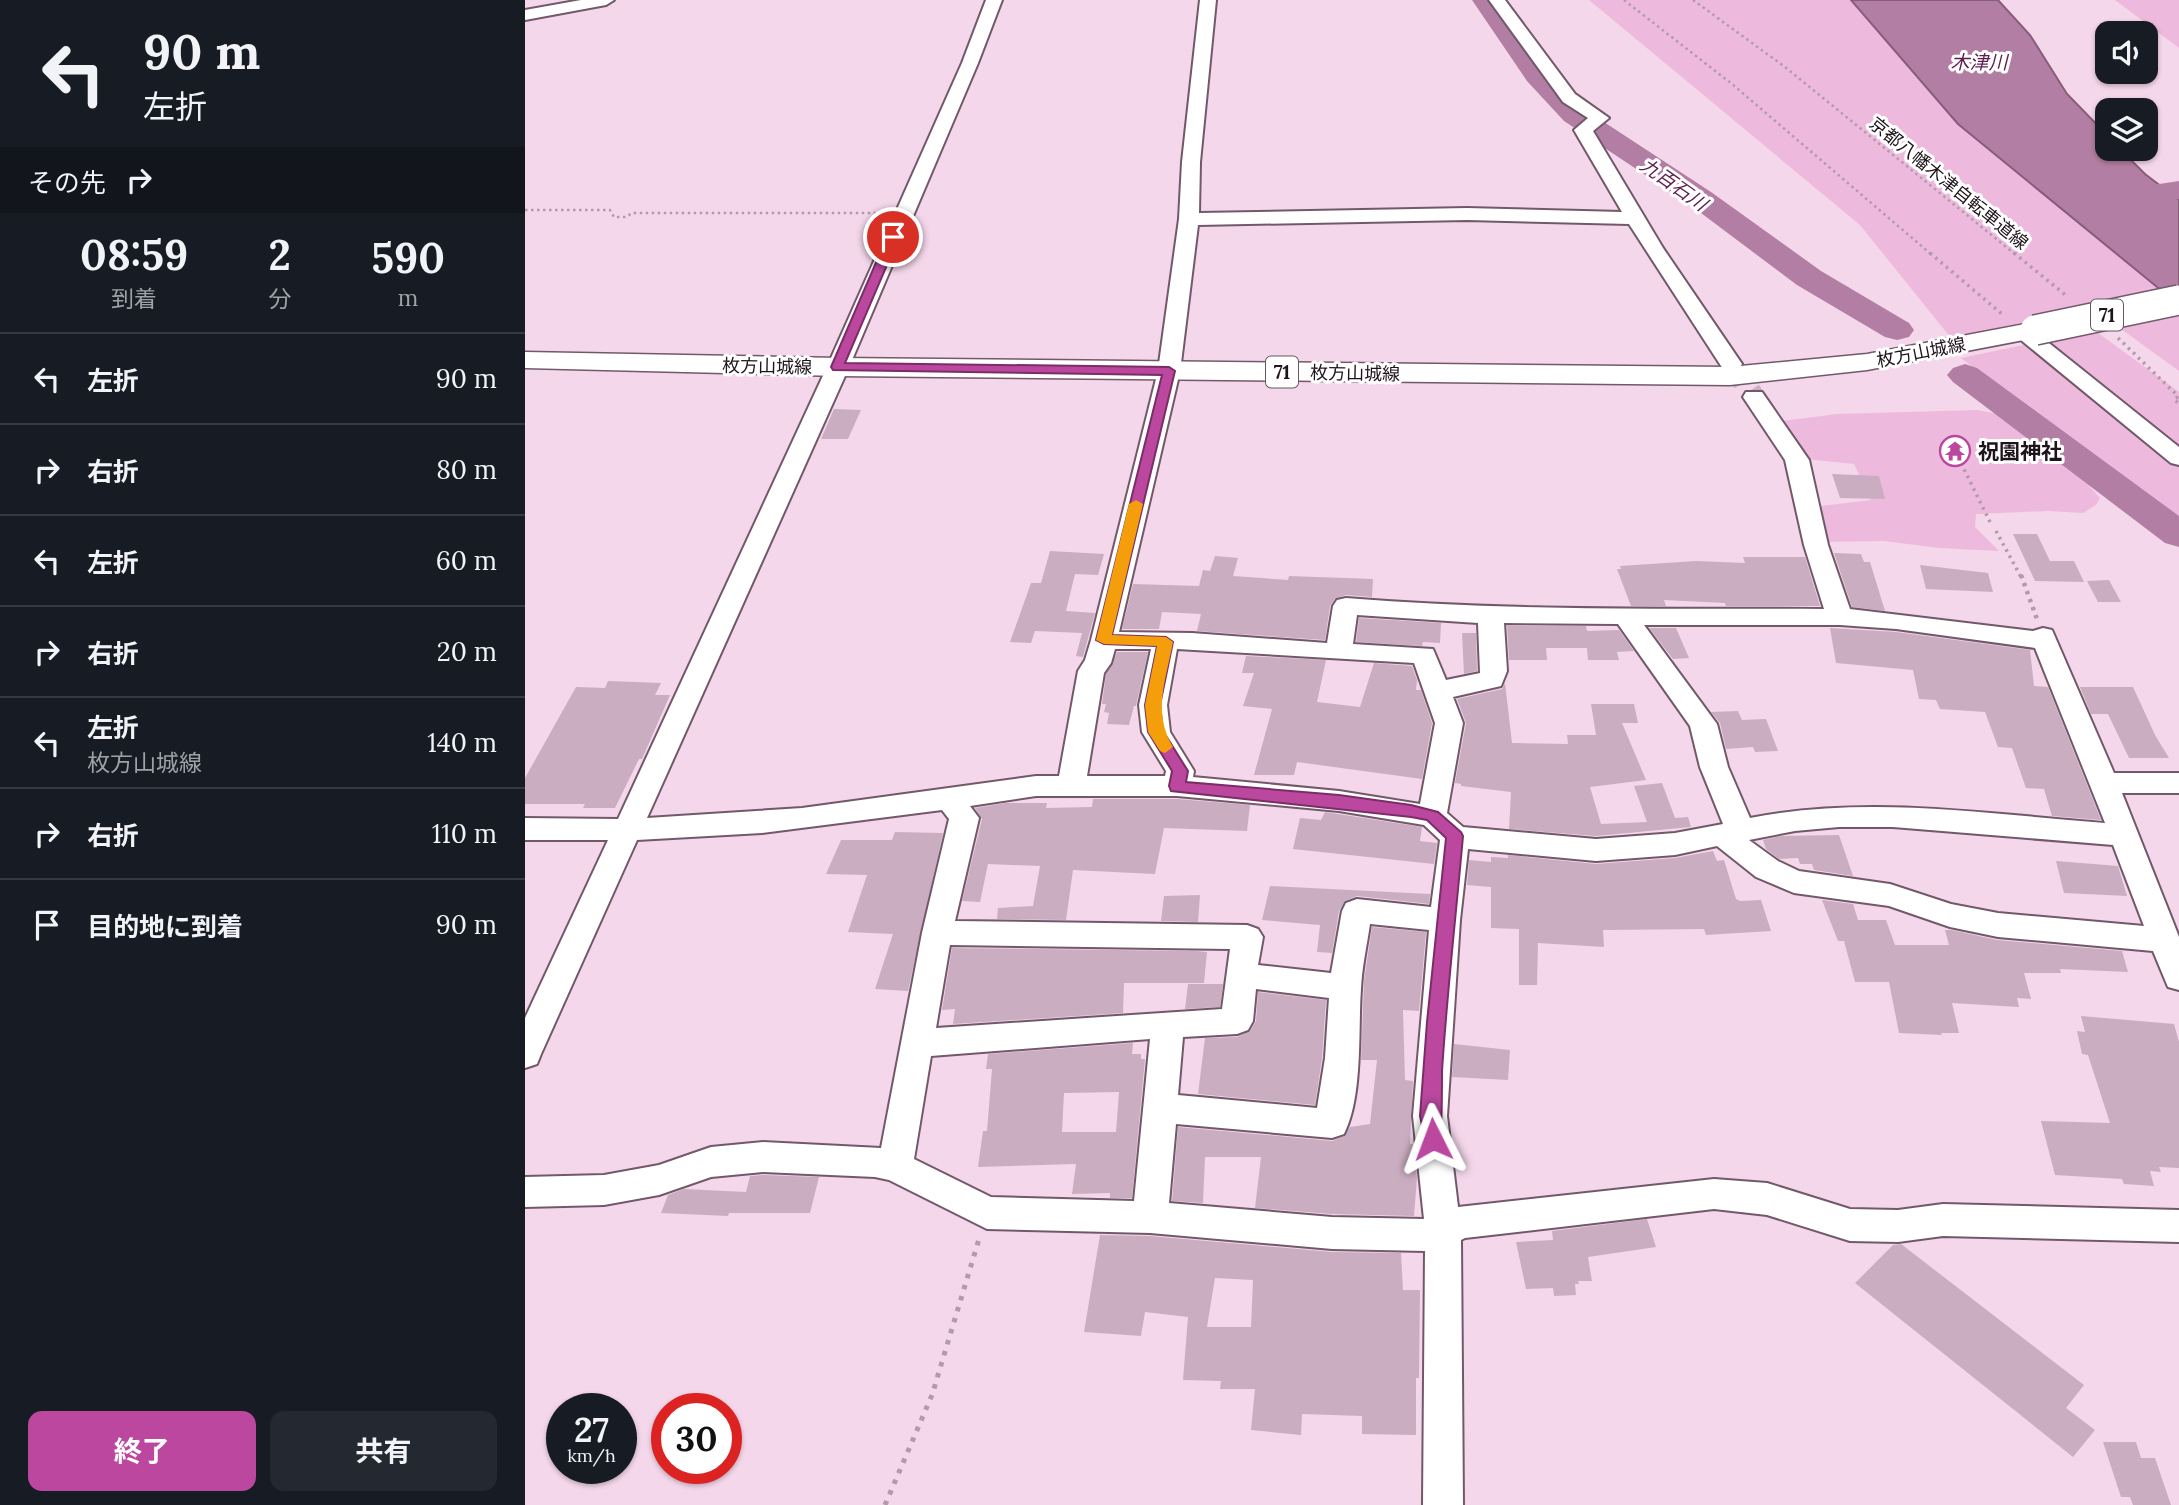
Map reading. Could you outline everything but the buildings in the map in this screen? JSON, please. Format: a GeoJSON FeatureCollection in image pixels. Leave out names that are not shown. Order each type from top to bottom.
{"type":"FeatureCollection","features":[{"type":"Feature","properties":{"kind":"main road","name":"枚方山城線"},"geometry":{"type":"LineString","coordinates":[[525,360],[838,367],[1730,376],[1867,362],[2179,300]]}},
{"type":"Feature","properties":{"kind":"street"},"geometry":{"type":"LineString","coordinates":[[525,5],[529,0]]}},
{"type":"Feature","properties":{"kind":"street"},"geometry":{"type":"LineString","coordinates":[[525,15],[607,0]]}},
{"type":"Feature","properties":{"kind":"street"},"geometry":{"type":"LineString","coordinates":[[525,1054],[838,367],[971,63],[995,0]]}},
{"type":"Feature","properties":{"kind":"street"},"geometry":{"type":"LineString","coordinates":[[1071,786],[1091,671],[1098,663],[1104,640],[1169,371],[1189,219],[1191,162],[1207,0]]}},
{"type":"Feature","properties":{"kind":"street"},"geometry":{"type":"LineString","coordinates":[[1497,0],[1569,98],[1600,118],[1583,130],[1635,218],[1731,364]]}},
{"type":"Feature","properties":{"kind":"street"},"geometry":{"type":"LineString","coordinates":[[1189,219],[1467,214],[1635,218]]}},
{"type":"Feature","properties":{"kind":"street"},"geometry":{"type":"LineString","coordinates":[[2029,331],[2179,457]]}},
{"type":"Feature","properties":{"kind":"street"},"geometry":{"type":"LineString","coordinates":[[1754,397],[1797,460],[1815,545],[1840,617]]}},
{"type":"Feature","properties":{"kind":"street"},"geometry":{"type":"LineString","coordinates":[[1338,652],[1346,606],[1490,615],[1840,617],[2045,639],[2179,978]]}},
{"type":"Feature","properties":{"kind":"street"},"geometry":{"type":"LineString","coordinates":[[1437,691],[1492,680],[1494,671],[1490,615]]}},
{"type":"Feature","properties":{"kind":"street"},"geometry":{"type":"LineString","coordinates":[[1624,615],[1703,724],[1732,833],[1767,869],[1794,882],[1890,895],[1950,915],[1998,925],[2165,940]]}},
{"type":"Feature","properties":{"kind":"street"},"geometry":{"type":"LineString","coordinates":[[1104,640],[1424,655],[1449,723],[1444,826],[1445,920],[1430,1116],[1443,1232],[1443,1505]]}},
{"type":"Feature","properties":{"kind":"street"},"geometry":{"type":"LineString","coordinates":[[1166,642],[1153,705],[1156,732],[1180,771],[1177,786]]}},
{"type":"Feature","properties":{"kind":"street"},"geometry":{"type":"LineString","coordinates":[[2104,783],[2179,783]]}},
{"type":"Feature","properties":{"kind":"street"},"geometry":{"type":"LineString","coordinates":[[525,828],[627,830],[784,820],[1036,786],[1177,786],[1339,801],[1444,826],[1596,850],[1675,844],[1795,820],[1839,817],[1892,817],[2124,835]]}},
{"type":"Feature","properties":{"kind":"street"},"geometry":{"type":"LineString","coordinates":[[895,1166],[937,933],[964,818],[950,798]]}},
{"type":"Feature","properties":{"kind":"street"},"geometry":{"type":"LineString","coordinates":[[1160,1108],[1332,1124],[1342,1058],[1345,987],[1357,911],[1445,920]]}},
{"type":"Feature","properties":{"kind":"street"},"geometry":{"type":"LineString","coordinates":[[917,1044],[976,1037],[1237,1021],[1247,937],[937,933]]}},
{"type":"Feature","properties":{"kind":"street"},"geometry":{"type":"LineString","coordinates":[[1241,975],[1345,987]]}},
{"type":"Feature","properties":{"kind":"street"},"geometry":{"type":"LineString","coordinates":[[1150,1217],[1168,1025]]}},
{"type":"Feature","properties":{"kind":"street"},"geometry":{"type":"LineString","coordinates":[[525,1192],[604,1190],[659,1180],[711,1162],[763,1157],[875,1162],[895,1166],[987,1213],[1150,1217],[1332,1233],[1425,1236],[1443,1232],[1459,1223],[1714,1194],[1767,1199],[1850,1226],[1898,1226],[1943,1220],[2179,1226]]}},
{"type":"Feature","properties":{"kind":"path"},"geometry":{"type":"LineString","coordinates":[[1624,0],[1732,84],[2029,331]]}},
{"type":"Feature","properties":{"kind":"path","name":"京都八幡木津自転車道線"},"geometry":{"type":"LineString","coordinates":[[1693,0],[1785,67],[2072,301]]}},
{"type":"Feature","properties":{"kind":"path"},"geometry":{"type":"LineString","coordinates":[[525,210],[610,211],[614,218],[626,217],[632,213],[904,213]]}},
{"type":"Feature","properties":{"kind":"path"},"geometry":{"type":"LineString","coordinates":[[2114,335],[2135,352],[2179,397],[2174,399],[2179,404]]}},
{"type":"Feature","properties":{"kind":"path"},"geometry":{"type":"LineString","coordinates":[[1958,457],[1990,522]]}},
{"type":"Feature","properties":{"kind":"path"},"geometry":{"type":"LineString","coordinates":[[1996,531],[2018,568],[2045,639]]}},
{"type":"Feature","properties":{"kind":"path"},"geometry":{"type":"LineString","coordinates":[[885,1505],[932,1395],[987,1213]]}},
{"type":"Feature","properties":{"kind":"shaded area"},"geometry":{"type":"Polygon","coordinates":[[[1589,0],[1851,0],[1958,124],[2179,305],[2179,371],[2092,308],[1951,338],[1860,225],[1589,0]]]}},
{"type":"Feature","properties":{"kind":"shaded area"},"geometry":{"type":"Polygon","coordinates":[[[2115,0],[2179,0],[2179,48],[2158,32],[2158,21],[2143,21],[2115,0]]]}},
{"type":"Feature","properties":{"kind":"shaded area"},"geometry":{"type":"Polygon","coordinates":[[[2094,330],[2179,392],[2179,522],[1961,358],[2094,330]]]}},
{"type":"Feature","properties":{"kind":"shaded area"},"geometry":{"type":"Polygon","coordinates":[[[1977,410],[2004,415],[2026,429],[2092,489],[2100,498],[2096,505],[2083,513],[2048,511],[1976,514],[1975,527],[1999,551],[1939,548],[1884,541],[1821,542],[1817,517],[1821,506],[1871,500],[1854,464],[1805,459],[1798,455],[1782,421],[1837,414],[1977,410]]]}},
{"type":"Feature","properties":{"kind":"water","name":"木津川"},"geometry":{"type":"Polygon","coordinates":[[[1851,0],[1998,0],[2030,35],[2067,94],[2095,123],[2095,161],[2132,161],[2179,200],[2179,305],[1958,124],[1851,0]]]}},
{"type":"Feature","properties":{"kind":"waterway","name":"九百石川"},"geometry":{"type":"LineString","coordinates":[[1485,0],[1537,75],[1574,115],[1700,198],[1809,278],[1897,330]]}},
{"type":"Feature","properties":{"kind":"waterway"},"geometry":{"type":"LineString","coordinates":[[2106,201],[2179,190]]}},
{"type":"Feature","properties":{"kind":"waterway","name":"九百石川"},"geometry":{"type":"LineString","coordinates":[[1965,375],[2179,535]]}},
{"type":"Feature","properties":{"kind":"tunnel"},"geometry":{"type":"LineString","coordinates":[[1731,364],[1754,397]]}},
{"type":"Feature","properties":{"kind":"slow traffic"},"geometry":{"type":"LineString","coordinates":[[1136,504],[1104,640],[1166,642],[1153,705],[1156,732],[1165,747]]}},
{"type":"Feature","properties":{"kind":"place","name":"祝園神社"},"geometry":{"type":"Point","coordinates":[1955,451]}},
{"type":"Feature","properties":{"kind":"route"},"geometry":{"type":"LineString","coordinates":[[893,237],[838,367],[1169,371],[1104,640],[1166,642],[1153,705],[1156,732],[1180,771],[1177,786],[1339,801],[1411,811],[1432,816],[1455,836],[1436,1022],[1430,1116],[1433,1139]]}}]}
